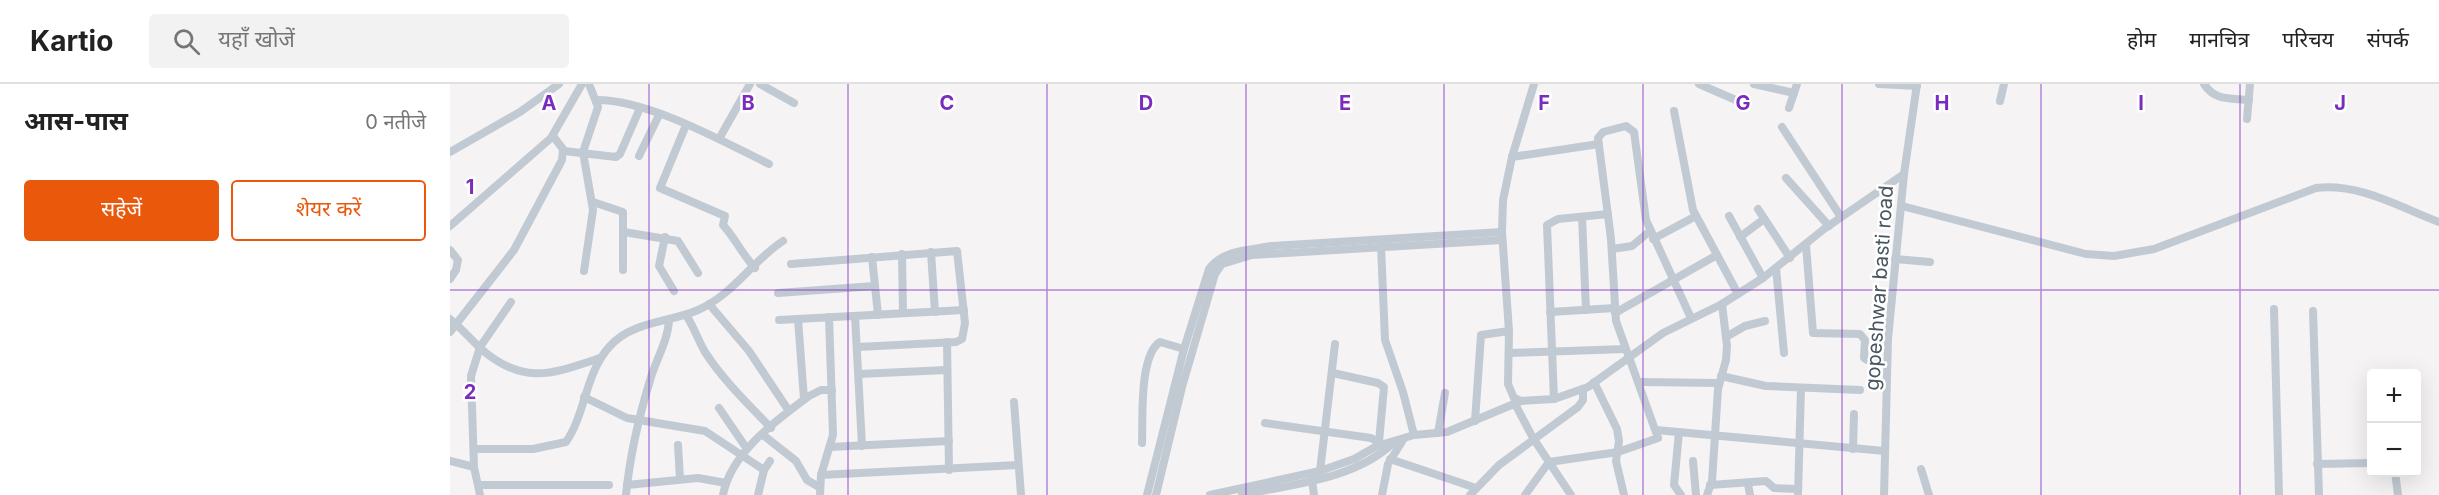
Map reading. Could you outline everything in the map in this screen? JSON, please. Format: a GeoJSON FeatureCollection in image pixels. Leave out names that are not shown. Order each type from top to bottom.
{"type":"FeatureCollection","features":[{"type":"Feature","properties":{"kind":"street"},"geometry":{"type":"LineString","coordinates":[[450,152],[520,112],[559,84]]}},
{"type":"Feature","properties":{"kind":"street"},"geometry":{"type":"LineString","coordinates":[[450,226],[553,136],[582,84]]}},
{"type":"Feature","properties":{"kind":"street"},"geometry":{"type":"LineString","coordinates":[[584,271],[593,202],[583,152],[596,112],[597,100],[589,84]]}},
{"type":"Feature","properties":{"kind":"street"},"geometry":{"type":"LineString","coordinates":[[719,139],[750,84]]}},
{"type":"Feature","properties":{"kind":"street"},"geometry":{"type":"LineString","coordinates":[[760,84],[794,103]]}},
{"type":"Feature","properties":{"kind":"street"},"geometry":{"type":"LineString","coordinates":[[1534,84],[1512,157],[1503,200],[1502,236],[1509,331],[1509,391],[1518,403],[1533,438],[1571,495]]}},
{"type":"Feature","properties":{"kind":"street"},"geometry":{"type":"LineString","coordinates":[[1699,84],[1745,104]]}},
{"type":"Feature","properties":{"kind":"street"},"geometry":{"type":"LineString","coordinates":[[1754,84],[1794,93]]}},
{"type":"Feature","properties":{"kind":"street"},"geometry":{"type":"LineString","coordinates":[[1789,108],[1797,84]]}},
{"type":"Feature","properties":{"kind":"street"},"geometry":{"type":"LineString","coordinates":[[1879,84],[1917,85]]}},
{"type":"Feature","properties":{"kind":"street"},"geometry":{"type":"LineString","coordinates":[[2000,100],[2004,84]]}},
{"type":"Feature","properties":{"kind":"street"},"geometry":{"type":"LineString","coordinates":[[2204,84],[2211,94],[2217,97],[2248,100]]}},
{"type":"Feature","properties":{"kind":"street"},"geometry":{"type":"LineString","coordinates":[[2247,119],[2250,84]]}},
{"type":"Feature","properties":{"kind":"street","name":"gopeshwar basti road"},"geometry":{"type":"LineString","coordinates":[[1883,493],[1887,363],[1894,259],[1917,85]]}},
{"type":"Feature","properties":{"kind":"street"},"geometry":{"type":"LineString","coordinates":[[597,100],[619,100],[719,139],[769,164]]}},
{"type":"Feature","properties":{"kind":"street"},"geometry":{"type":"LineString","coordinates":[[564,152],[583,152],[611,157],[620,154],[640,108]]}},
{"type":"Feature","properties":{"kind":"street"},"geometry":{"type":"LineString","coordinates":[[1674,111],[1688,194],[1696,216],[1738,294]]}},
{"type":"Feature","properties":{"kind":"street"},"geometry":{"type":"LineString","coordinates":[[639,156],[659,115]]}},
{"type":"Feature","properties":{"kind":"street"},"geometry":{"type":"LineString","coordinates":[[686,125],[660,188],[724,216],[723,225],[733,236],[741,253],[755,268]]}},
{"type":"Feature","properties":{"kind":"street"},"geometry":{"type":"LineString","coordinates":[[1525,495],[1549,462],[1618,452],[1657,440],[1656,430],[1640,382],[1626,353],[1615,311],[1612,249],[1598,138],[1603,132],[1626,126],[1634,132],[1651,235],[1691,318]]}},
{"type":"Feature","properties":{"kind":"street"},"geometry":{"type":"LineString","coordinates":[[1782,127],[1840,218]]}},
{"type":"Feature","properties":{"kind":"street"},"geometry":{"type":"LineString","coordinates":[[450,332],[453,321],[524,235],[562,160],[564,152],[553,136]]}},
{"type":"Feature","properties":{"kind":"street"},"geometry":{"type":"LineString","coordinates":[[1512,157],[1599,144]]}},
{"type":"Feature","properties":{"kind":"street"},"geometry":{"type":"LineString","coordinates":[[1210,495],[1320,471],[1385,443],[1403,440],[1414,435],[1438,434],[1518,403],[1554,399],[1583,389],[1626,353],[1722,304],[1763,278],[1829,226],[1904,174]]}},
{"type":"Feature","properties":{"kind":"street"},"geometry":{"type":"LineString","coordinates":[[1786,178],[1829,226]]}},
{"type":"Feature","properties":{"kind":"street"},"geometry":{"type":"LineString","coordinates":[[1902,206],[2086,254],[2114,256],[2154,249],[2316,188],[2336,186],[2355,189],[2439,222]]}},
{"type":"Feature","properties":{"kind":"street"},"geometry":{"type":"LineString","coordinates":[[593,202],[623,212],[623,270]]}},
{"type":"Feature","properties":{"kind":"street"},"geometry":{"type":"LineString","coordinates":[[1758,209],[1790,258]]}},
{"type":"Feature","properties":{"kind":"street"},"geometry":{"type":"LineString","coordinates":[[1554,399],[1547,225],[1558,219],[1608,214]]}},
{"type":"Feature","properties":{"kind":"street"},"geometry":{"type":"LineString","coordinates":[[1612,249],[1632,246],[1651,235],[1696,216]]}},
{"type":"Feature","properties":{"kind":"street"},"geometry":{"type":"LineString","coordinates":[[1728,216],[1763,278]]}},
{"type":"Feature","properties":{"kind":"street"},"geometry":{"type":"LineString","coordinates":[[1582,217],[1586,310]]}},
{"type":"Feature","properties":{"kind":"street"},"geometry":{"type":"LineString","coordinates":[[1740,237],[1764,219]]}},
{"type":"Feature","properties":{"kind":"street"},"geometry":{"type":"LineString","coordinates":[[624,232],[665,237],[682,245],[698,273]]}},
{"type":"Feature","properties":{"kind":"street"},"geometry":{"type":"LineString","coordinates":[[1156,495],[1182,387],[1217,268],[1230,260],[1252,255],[1502,236]]}},
{"type":"Feature","properties":{"kind":"street"},"geometry":{"type":"LineString","coordinates":[[1147,495],[1184,349],[1209,269],[1216,260],[1234,252],[1327,242],[1502,236]]}},
{"type":"Feature","properties":{"kind":"street"},"geometry":{"type":"LineString","coordinates":[[665,237],[659,266],[674,291]]}},
{"type":"Feature","properties":{"kind":"street"},"geometry":{"type":"LineString","coordinates":[[474,449],[510,451],[561,444],[568,438],[600,358],[624,334],[642,325],[686,315],[709,304],[755,268],[783,241]]}},
{"type":"Feature","properties":{"kind":"street"},"geometry":{"type":"LineString","coordinates":[[1806,245],[1813,333],[1860,334],[1865,340],[1864,358],[1887,363]]}},
{"type":"Feature","properties":{"kind":"street"},"geometry":{"type":"LineString","coordinates":[[1381,246],[1385,340],[1406,399],[1414,435]]}},
{"type":"Feature","properties":{"kind":"street"},"geometry":{"type":"LineString","coordinates":[[450,250],[458,260],[458,265],[450,279]]}},
{"type":"Feature","properties":{"kind":"street"},"geometry":{"type":"LineString","coordinates":[[791,264],[955,250],[959,254],[965,335],[956,342],[858,347]]}},
{"type":"Feature","properties":{"kind":"street"},"geometry":{"type":"LineString","coordinates":[[931,252],[935,312]]}},
{"type":"Feature","properties":{"kind":"street"},"geometry":{"type":"LineString","coordinates":[[902,254],[903,313]]}},
{"type":"Feature","properties":{"kind":"street"},"geometry":{"type":"LineString","coordinates":[[1550,312],[1615,311],[1717,255]]}},
{"type":"Feature","properties":{"kind":"street"},"geometry":{"type":"LineString","coordinates":[[872,257],[878,315]]}},
{"type":"Feature","properties":{"kind":"street"},"geometry":{"type":"LineString","coordinates":[[1894,259],[1930,262]]}},
{"type":"Feature","properties":{"kind":"street"},"geometry":{"type":"LineString","coordinates":[[1776,268],[1784,354]]}},
{"type":"Feature","properties":{"kind":"street"},"geometry":{"type":"LineString","coordinates":[[778,293],[875,286]]}},
{"type":"Feature","properties":{"kind":"street"},"geometry":{"type":"LineString","coordinates":[[511,302],[480,347],[471,376],[474,467],[480,490],[532,491],[609,485]]}},
{"type":"Feature","properties":{"kind":"street"},"geometry":{"type":"LineString","coordinates":[[709,304],[749,351],[789,411]]}},
{"type":"Feature","properties":{"kind":"street"},"geometry":{"type":"LineString","coordinates":[[1707,495],[1712,481],[1713,435],[1720,380],[1726,360],[1722,304]]}},
{"type":"Feature","properties":{"kind":"street"},"geometry":{"type":"LineString","coordinates":[[2274,309],[2279,495]]}},
{"type":"Feature","properties":{"kind":"street"},"geometry":{"type":"LineString","coordinates":[[779,320],[964,310]]}},
{"type":"Feature","properties":{"kind":"street"},"geometry":{"type":"LineString","coordinates":[[2313,311],[2319,495]]}},
{"type":"Feature","properties":{"kind":"street"},"geometry":{"type":"LineString","coordinates":[[686,315],[705,351],[729,383],[771,428]]}},
{"type":"Feature","properties":{"kind":"street"},"geometry":{"type":"LineString","coordinates":[[855,316],[862,446]]}},
{"type":"Feature","properties":{"kind":"street"},"geometry":{"type":"LineString","coordinates":[[819,491],[821,475],[833,435],[828,317]]}},
{"type":"Feature","properties":{"kind":"street"},"geometry":{"type":"LineString","coordinates":[[798,319],[804,399]]}},
{"type":"Feature","properties":{"kind":"street"},"geometry":{"type":"LineString","coordinates":[[626,495],[638,421],[667,335],[669,320]]}},
{"type":"Feature","properties":{"kind":"street"},"geometry":{"type":"LineString","coordinates":[[453,321],[502,364],[537,375],[555,374],[600,358]]}},
{"type":"Feature","properties":{"kind":"street"},"geometry":{"type":"LineString","coordinates":[[1726,337],[1745,326],[1765,321]]}},
{"type":"Feature","properties":{"kind":"street"},"geometry":{"type":"LineString","coordinates":[[1475,421],[1481,335],[1509,331]]}},
{"type":"Feature","properties":{"kind":"street"},"geometry":{"type":"LineString","coordinates":[[946,342],[949,470]]}},
{"type":"Feature","properties":{"kind":"street"},"geometry":{"type":"LineString","coordinates":[[1142,443],[1145,374],[1153,348],[1160,342],[1184,349]]}},
{"type":"Feature","properties":{"kind":"street"},"geometry":{"type":"LineString","coordinates":[[1320,471],[1335,344]]}},
{"type":"Feature","properties":{"kind":"street"},"geometry":{"type":"LineString","coordinates":[[1509,353],[1626,353]]}},
{"type":"Feature","properties":{"kind":"street"},"geometry":{"type":"LineString","coordinates":[[859,374],[947,370]]}},
{"type":"Feature","properties":{"kind":"street"},"geometry":{"type":"LineString","coordinates":[[1242,495],[1284,490],[1356,466],[1382,452],[1385,443],[1384,387],[1378,383],[1333,373]]}},
{"type":"Feature","properties":{"kind":"street"},"geometry":{"type":"LineString","coordinates":[[1640,382],[1720,380],[1802,388],[1860,390]]}},
{"type":"Feature","properties":{"kind":"street"},"geometry":{"type":"LineString","coordinates":[[1594,382],[1617,429],[1616,460],[1624,495]]}},
{"type":"Feature","properties":{"kind":"street"},"geometry":{"type":"LineString","coordinates":[[1710,485],[1736,485],[1766,481],[1774,488],[1798,492],[1802,444],[1802,388]]}},
{"type":"Feature","properties":{"kind":"street"},"geometry":{"type":"LineString","coordinates":[[1470,495],[1499,465],[1578,407],[1583,400],[1583,389]]}},
{"type":"Feature","properties":{"kind":"street"},"geometry":{"type":"LineString","coordinates":[[723,495],[726,483],[747,449],[804,399],[815,392],[832,390]]}},
{"type":"Feature","properties":{"kind":"street"},"geometry":{"type":"LineString","coordinates":[[1438,434],[1445,393]]}},
{"type":"Feature","properties":{"kind":"street"},"geometry":{"type":"LineString","coordinates":[[584,397],[638,421],[697,428],[741,458],[764,470]]}},
{"type":"Feature","properties":{"kind":"street"},"geometry":{"type":"LineString","coordinates":[[1014,402],[1021,495]]}},
{"type":"Feature","properties":{"kind":"street"},"geometry":{"type":"LineString","coordinates":[[719,408],[747,449]]}},
{"type":"Feature","properties":{"kind":"street"},"geometry":{"type":"LineString","coordinates":[[1853,449],[1854,414]]}},
{"type":"Feature","properties":{"kind":"street"},"geometry":{"type":"LineString","coordinates":[[1265,423],[1385,443]]}},
{"type":"Feature","properties":{"kind":"street"},"geometry":{"type":"LineString","coordinates":[[1656,430],[1885,451]]}},
{"type":"Feature","properties":{"kind":"street"},"geometry":{"type":"LineString","coordinates":[[1679,432],[1674,485],[1681,495]]}},
{"type":"Feature","properties":{"kind":"street"},"geometry":{"type":"LineString","coordinates":[[763,435],[796,460],[807,480],[819,491]]}},
{"type":"Feature","properties":{"kind":"street"},"geometry":{"type":"LineString","coordinates":[[1382,495],[1390,459],[1403,440]]}},
{"type":"Feature","properties":{"kind":"street"},"geometry":{"type":"LineString","coordinates":[[830,447],[949,441]]}},
{"type":"Feature","properties":{"kind":"street"},"geometry":{"type":"LineString","coordinates":[[678,445],[680,479]]}},
{"type":"Feature","properties":{"kind":"street"},"geometry":{"type":"LineString","coordinates":[[1390,459],[1476,488]]}},
{"type":"Feature","properties":{"kind":"street"},"geometry":{"type":"LineString","coordinates":[[450,461],[474,467]]}},
{"type":"Feature","properties":{"kind":"street"},"geometry":{"type":"LineString","coordinates":[[758,495],[764,470],[770,461]]}},
{"type":"Feature","properties":{"kind":"street"},"geometry":{"type":"LineString","coordinates":[[1693,461],[1696,495]]}},
{"type":"Feature","properties":{"kind":"street"},"geometry":{"type":"LineString","coordinates":[[2317,464],[2367,463]]}},
{"type":"Feature","properties":{"kind":"street"},"geometry":{"type":"LineString","coordinates":[[821,475],[1018,465]]}},
{"type":"Feature","properties":{"kind":"street"},"geometry":{"type":"LineString","coordinates":[[1921,469],[1929,495]]}},
{"type":"Feature","properties":{"kind":"street"},"geometry":{"type":"LineString","coordinates":[[2396,477],[2398,495]]}},
{"type":"Feature","properties":{"kind":"street"},"geometry":{"type":"LineString","coordinates":[[628,485],[680,479],[726,483]]}},
{"type":"Feature","properties":{"kind":"street"},"geometry":{"type":"LineString","coordinates":[[1312,480],[1314,495]]}},
{"type":"Feature","properties":{"kind":"street"},"geometry":{"type":"LineString","coordinates":[[1748,484],[1750,495]]}},
{"type":"Feature","properties":{"kind":"street"},"geometry":{"type":"LineString","coordinates":[[593,495],[594,485]]}},
{"type":"Feature","properties":{"kind":"street"},"geometry":{"type":"LineString","coordinates":[[628,485],[635,495]]}},
{"type":"Feature","properties":{"kind":"street"},"geometry":{"type":"LineString","coordinates":[[1736,485],[1737,495]]}}]}
